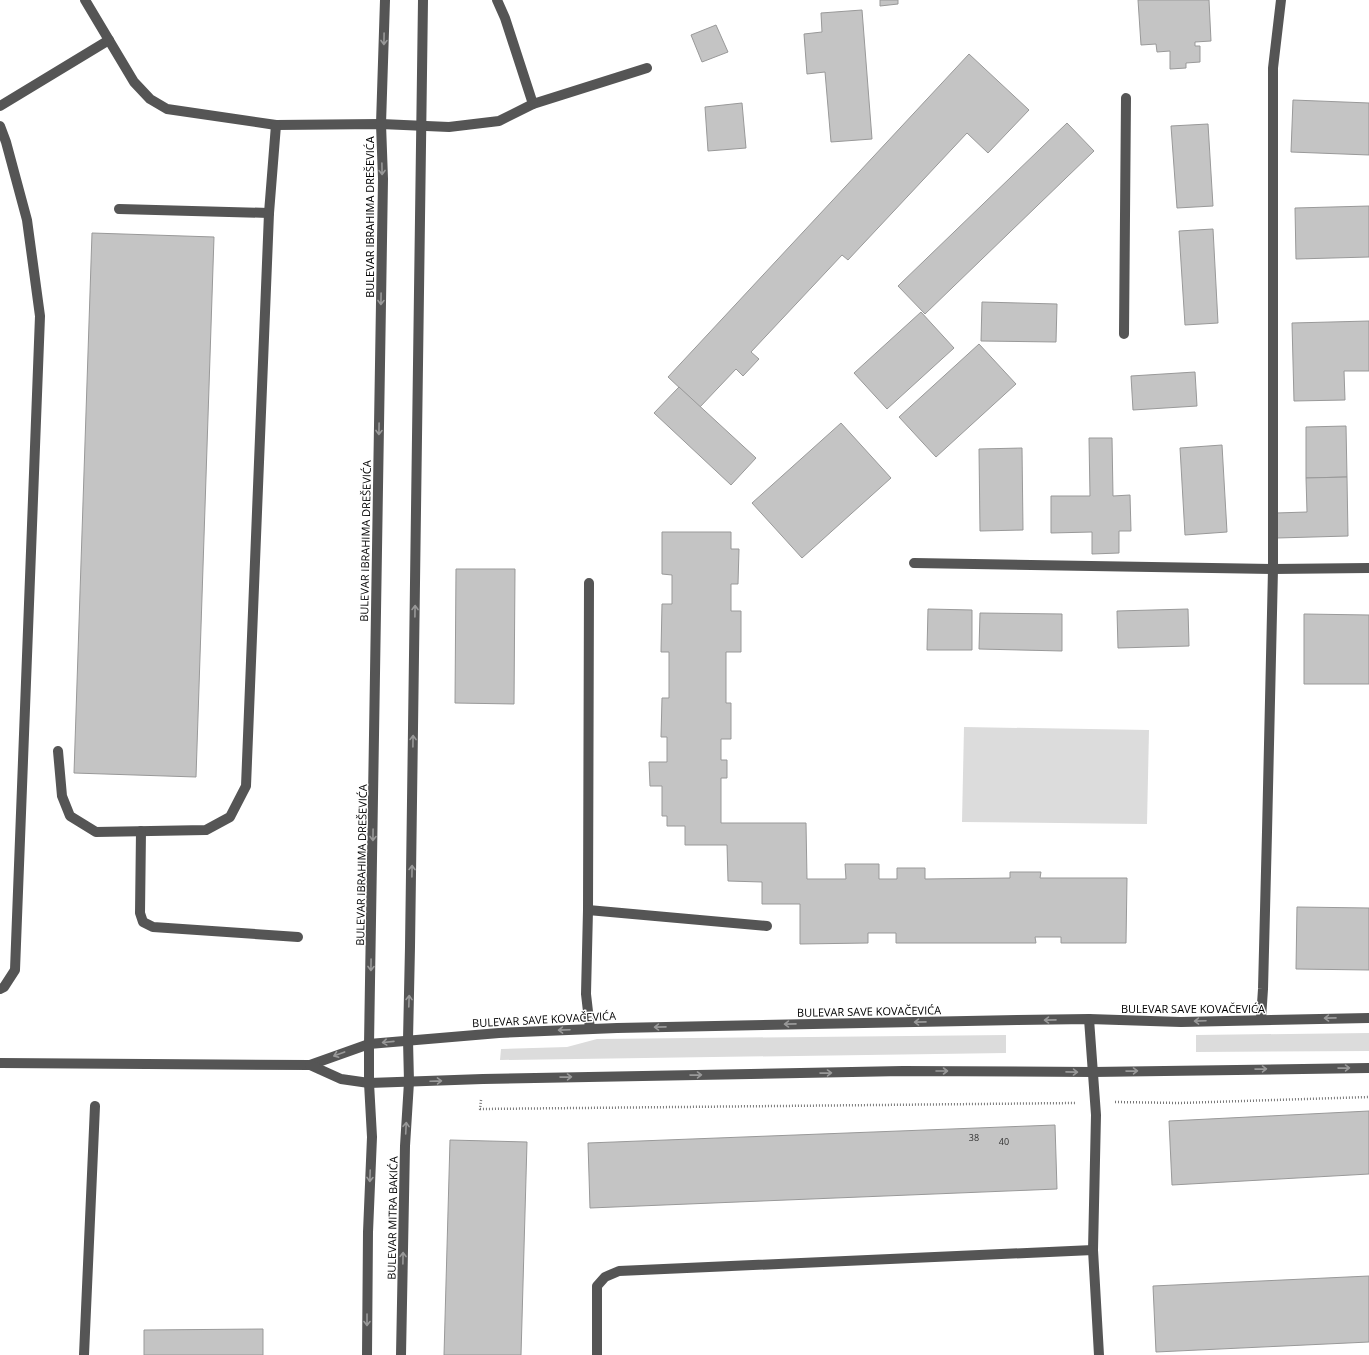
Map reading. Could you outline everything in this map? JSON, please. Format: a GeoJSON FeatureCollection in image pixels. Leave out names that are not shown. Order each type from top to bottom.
{"type":"FeatureCollection","features":[{"type":"Feature","properties":{"kind":"street"},"geometry":{"type":"LineString","coordinates":[[86,0],[134,82],[150,99],[167,109],[276,125],[381,124],[449,126],[499,121],[533,104],[647,68]]}},
{"type":"Feature","properties":{"kind":"street","name":"BULEVAR IBRAHIMA DREŠEVIĆA"},"geometry":{"type":"LineString","coordinates":[[369,1082],[382,226],[381,124],[385,0]]}},
{"type":"Feature","properties":{"kind":"street"},"geometry":{"type":"LineString","coordinates":[[408,1082],[424,0]]}},
{"type":"Feature","properties":{"kind":"street"},"geometry":{"type":"LineString","coordinates":[[497,0],[505,18],[533,104]]}},
{"type":"Feature","properties":{"kind":"street"},"geometry":{"type":"LineString","coordinates":[[1261,1019],[1267,864],[1273,569],[1274,68],[1281,0]]}},
{"type":"Feature","properties":{"kind":"street"},"geometry":{"type":"LineString","coordinates":[[0,106],[109,40]]}},
{"type":"Feature","properties":{"kind":"street"},"geometry":{"type":"LineString","coordinates":[[1124,334],[1126,98]]}},
{"type":"Feature","properties":{"kind":"street"},"geometry":{"type":"LineString","coordinates":[[58,751],[62,796],[70,816],[96,832],[206,830],[230,817],[246,786],[269,213],[276,125]]}},
{"type":"Feature","properties":{"kind":"street"},"geometry":{"type":"LineString","coordinates":[[0,126],[6,142],[27,220],[40,316],[15,970],[4,987],[0,989]]}},
{"type":"Feature","properties":{"kind":"street"},"geometry":{"type":"LineString","coordinates":[[119,209],[269,213]]}},
{"type":"Feature","properties":{"kind":"street"},"geometry":{"type":"LineString","coordinates":[[914,563],[1273,569],[1369,568]]}},
{"type":"Feature","properties":{"kind":"street"},"geometry":{"type":"LineString","coordinates":[[589,583],[588,910],[586,994],[590,1029]]}},
{"type":"Feature","properties":{"kind":"street"},"geometry":{"type":"LineString","coordinates":[[141,831],[140,913],[142,922],[153,927],[298,937]]}},
{"type":"Feature","properties":{"kind":"street"},"geometry":{"type":"LineString","coordinates":[[588,910],[767,926]]}},
{"type":"Feature","properties":{"kind":"street","name":"BULEVAR SAVE KOVAČEVIĆA"},"geometry":{"type":"LineString","coordinates":[[310,1065],[369,1044],[500,1033],[590,1029],[1089,1019],[1181,1022],[1261,1019],[1369,1018]]}},
{"type":"Feature","properties":{"kind":"street"},"geometry":{"type":"LineString","coordinates":[[1089,1019],[1096,1115],[1093,1250],[1099,1355]]}},
{"type":"Feature","properties":{"kind":"street"},"geometry":{"type":"LineString","coordinates":[[0,1062],[310,1065],[341,1079],[369,1082],[903,1071],[1092,1072],[1369,1068]]}},
{"type":"Feature","properties":{"kind":"street","name":"BULEVAR MITRA BAKIĆA"},"geometry":{"type":"LineString","coordinates":[[367,1355],[368,1232],[372,1137],[369,1082]]}},
{"type":"Feature","properties":{"kind":"street","name":"BULEVAR MITRA BAKIĆA"},"geometry":{"type":"LineString","coordinates":[[401,1355],[405,1146],[408,1082]]}},
{"type":"Feature","properties":{"kind":"street"},"geometry":{"type":"LineString","coordinates":[[84,1355],[95,1106]]}},
{"type":"Feature","properties":{"kind":"street"},"geometry":{"type":"LineString","coordinates":[[597,1355],[597,1286],[605,1277],[619,1271],[1093,1250]]}},
{"type":"Feature","properties":{"kind":"path"},"geometry":{"type":"LineString","coordinates":[[480,1109],[1180,1102],[1369,1097]]}},
{"type":"Feature","properties":{"kind":"shaded area"},"geometry":{"type":"Polygon","coordinates":[[[964,727],[1149,730],[1147,824],[962,822],[964,727]]]}},
{"type":"Feature","properties":{"kind":"shaded area"},"geometry":{"type":"Polygon","coordinates":[[[1369,1033],[1369,1051],[1196,1052],[1196,1035],[1369,1033]]]}},
{"type":"Feature","properties":{"kind":"shaded area"},"geometry":{"type":"Polygon","coordinates":[[[1006,1035],[1006,1053],[500,1060],[501,1049],[567,1047],[597,1039],[1006,1035]]]}},
{"type":"Feature","properties":{"kind":"building"},"geometry":{"type":"Polygon","coordinates":[[[880,0],[898,0],[898,4],[880,6],[880,0]]]}},
{"type":"Feature","properties":{"kind":"building"},"geometry":{"type":"Polygon","coordinates":[[[1138,0],[1209,0],[1211,41],[1195,42],[1195,46],[1200,46],[1200,62],[1186,63],[1186,68],[1170,69],[1170,51],[1157,52],[1156,44],[1141,45],[1138,0]]]}},
{"type":"Feature","properties":{"kind":"building"},"geometry":{"type":"Polygon","coordinates":[[[862,10],[872,139],[831,142],[825,72],[807,74],[804,34],[822,32],[821,13],[862,10]]]}},
{"type":"Feature","properties":{"kind":"building"},"geometry":{"type":"Polygon","coordinates":[[[716,25],[728,52],[702,62],[691,35],[716,25]]]}},
{"type":"Feature","properties":{"kind":"building"},"geometry":{"type":"Polygon","coordinates":[[[969,54],[1029,110],[988,153],[967,133],[848,260],[842,255],[751,352],[759,359],[743,376],[736,369],[700,407],[668,377],[969,54]]]}},
{"type":"Feature","properties":{"kind":"building"},"geometry":{"type":"Polygon","coordinates":[[[1293,100],[1369,103],[1369,155],[1291,152],[1293,100]]]}},
{"type":"Feature","properties":{"kind":"building"},"geometry":{"type":"Polygon","coordinates":[[[742,103],[746,148],[708,151],[705,107],[742,103]]]}},
{"type":"Feature","properties":{"kind":"building"},"geometry":{"type":"Polygon","coordinates":[[[1067,123],[1094,151],[925,314],[898,286],[1067,123]]]}},
{"type":"Feature","properties":{"kind":"building"},"geometry":{"type":"Polygon","coordinates":[[[1208,124],[1213,206],[1177,208],[1171,126],[1208,124]]]}},
{"type":"Feature","properties":{"kind":"building"},"geometry":{"type":"Polygon","coordinates":[[[1369,206],[1369,257],[1296,259],[1295,208],[1369,206]]]}},
{"type":"Feature","properties":{"kind":"building"},"geometry":{"type":"Polygon","coordinates":[[[1213,229],[1218,323],[1185,325],[1179,231],[1213,229]]]}},
{"type":"Feature","properties":{"kind":"building"},"geometry":{"type":"Polygon","coordinates":[[[92,233],[214,237],[196,777],[74,773],[92,233]]]}},
{"type":"Feature","properties":{"kind":"building"},"geometry":{"type":"Polygon","coordinates":[[[982,302],[1057,304],[1056,342],[981,341],[982,302]]]}},
{"type":"Feature","properties":{"kind":"building"},"geometry":{"type":"Polygon","coordinates":[[[921,312],[954,348],[887,409],[854,373],[921,312]]]}},
{"type":"Feature","properties":{"kind":"building"},"geometry":{"type":"Polygon","coordinates":[[[1369,321],[1369,371],[1344,371],[1345,400],[1294,401],[1292,323],[1369,321]]]}},
{"type":"Feature","properties":{"kind":"building"},"geometry":{"type":"Polygon","coordinates":[[[979,344],[1016,384],[936,457],[899,417],[979,344]]]}},
{"type":"Feature","properties":{"kind":"building"},"geometry":{"type":"Polygon","coordinates":[[[1195,372],[1197,406],[1133,410],[1131,376],[1195,372]]]}},
{"type":"Feature","properties":{"kind":"building"},"geometry":{"type":"Polygon","coordinates":[[[679,387],[756,458],[731,485],[654,413],[679,387]]]}},
{"type":"Feature","properties":{"kind":"building"},"geometry":{"type":"Polygon","coordinates":[[[841,423],[891,478],[802,558],[752,503],[841,423]]]}},
{"type":"Feature","properties":{"kind":"building"},"geometry":{"type":"Polygon","coordinates":[[[1346,426],[1347,477],[1306,478],[1306,427],[1346,426]]]}},
{"type":"Feature","properties":{"kind":"building"},"geometry":{"type":"Polygon","coordinates":[[[1089,438],[1112,438],[1113,496],[1130,495],[1131,531],[1119,531],[1119,553],[1092,554],[1092,532],[1051,533],[1051,496],[1090,496],[1089,438]]]}},
{"type":"Feature","properties":{"kind":"building"},"geometry":{"type":"Polygon","coordinates":[[[1222,445],[1227,532],[1185,535],[1180,448],[1222,445]]]}},
{"type":"Feature","properties":{"kind":"building"},"geometry":{"type":"Polygon","coordinates":[[[1022,448],[1023,530],[980,531],[979,449],[1022,448]]]}},
{"type":"Feature","properties":{"kind":"building"},"geometry":{"type":"Polygon","coordinates":[[[1347,477],[1348,536],[1277,538],[1276,513],[1307,512],[1306,478],[1347,477]]]}},
{"type":"Feature","properties":{"kind":"building"},"geometry":{"type":"Polygon","coordinates":[[[662,532],[731,532],[731,549],[739,549],[738,584],[731,584],[731,611],[741,611],[741,652],[726,652],[726,703],[731,703],[731,739],[721,739],[721,760],[727,760],[727,778],[721,778],[721,823],[806,823],[807,879],[846,879],[845,864],[879,864],[879,879],[897,879],[897,868],[925,868],[925,879],[1010,878],[1010,872],[1041,872],[1040,878],[1127,878],[1126,943],[1061,943],[1061,937],[1035,937],[1036,943],[896,943],[896,933],[868,933],[868,943],[800,944],[800,904],[762,904],[762,882],[728,881],[727,845],[685,845],[685,826],[667,826],[667,816],[662,816],[662,786],[650,786],[649,762],[667,762],[667,737],[661,737],[662,698],[669,698],[669,652],[661,652],[662,604],[672,604],[672,575],[662,574],[662,532]]]}},
{"type":"Feature","properties":{"kind":"building"},"geometry":{"type":"Polygon","coordinates":[[[456,569],[515,569],[514,704],[455,703],[456,569]]]}},
{"type":"Feature","properties":{"kind":"building"},"geometry":{"type":"Polygon","coordinates":[[[928,609],[972,610],[972,650],[927,650],[928,609]]]}},
{"type":"Feature","properties":{"kind":"building"},"geometry":{"type":"Polygon","coordinates":[[[1188,609],[1189,646],[1118,648],[1117,611],[1188,609]]]}},
{"type":"Feature","properties":{"kind":"building"},"geometry":{"type":"Polygon","coordinates":[[[980,613],[1062,614],[1062,651],[979,649],[980,613]]]}},
{"type":"Feature","properties":{"kind":"building"},"geometry":{"type":"Polygon","coordinates":[[[1304,614],[1369,615],[1369,684],[1304,684],[1304,614]]]}},
{"type":"Feature","properties":{"kind":"building"},"geometry":{"type":"Polygon","coordinates":[[[1297,907],[1369,908],[1369,970],[1296,969],[1297,907]]]}},
{"type":"Feature","properties":{"kind":"building"},"geometry":{"type":"Polygon","coordinates":[[[1369,1111],[1369,1174],[1172,1185],[1169,1121],[1369,1111]]]}},
{"type":"Feature","properties":{"kind":"building"},"geometry":{"type":"Polygon","coordinates":[[[1055,1125],[1057,1189],[590,1208],[588,1143],[1055,1125]]]}},
{"type":"Feature","properties":{"kind":"building"},"geometry":{"type":"Polygon","coordinates":[[[450,1140],[527,1142],[521,1355],[444,1355],[450,1140]]]}},
{"type":"Feature","properties":{"kind":"building"},"geometry":{"type":"Polygon","coordinates":[[[1369,1276],[1369,1342],[1156,1352],[1153,1286],[1369,1276]]]}},
{"type":"Feature","properties":{"kind":"building"},"geometry":{"type":"Polygon","coordinates":[[[263,1329],[263,1355],[144,1355],[144,1330],[263,1329]]]}}]}
